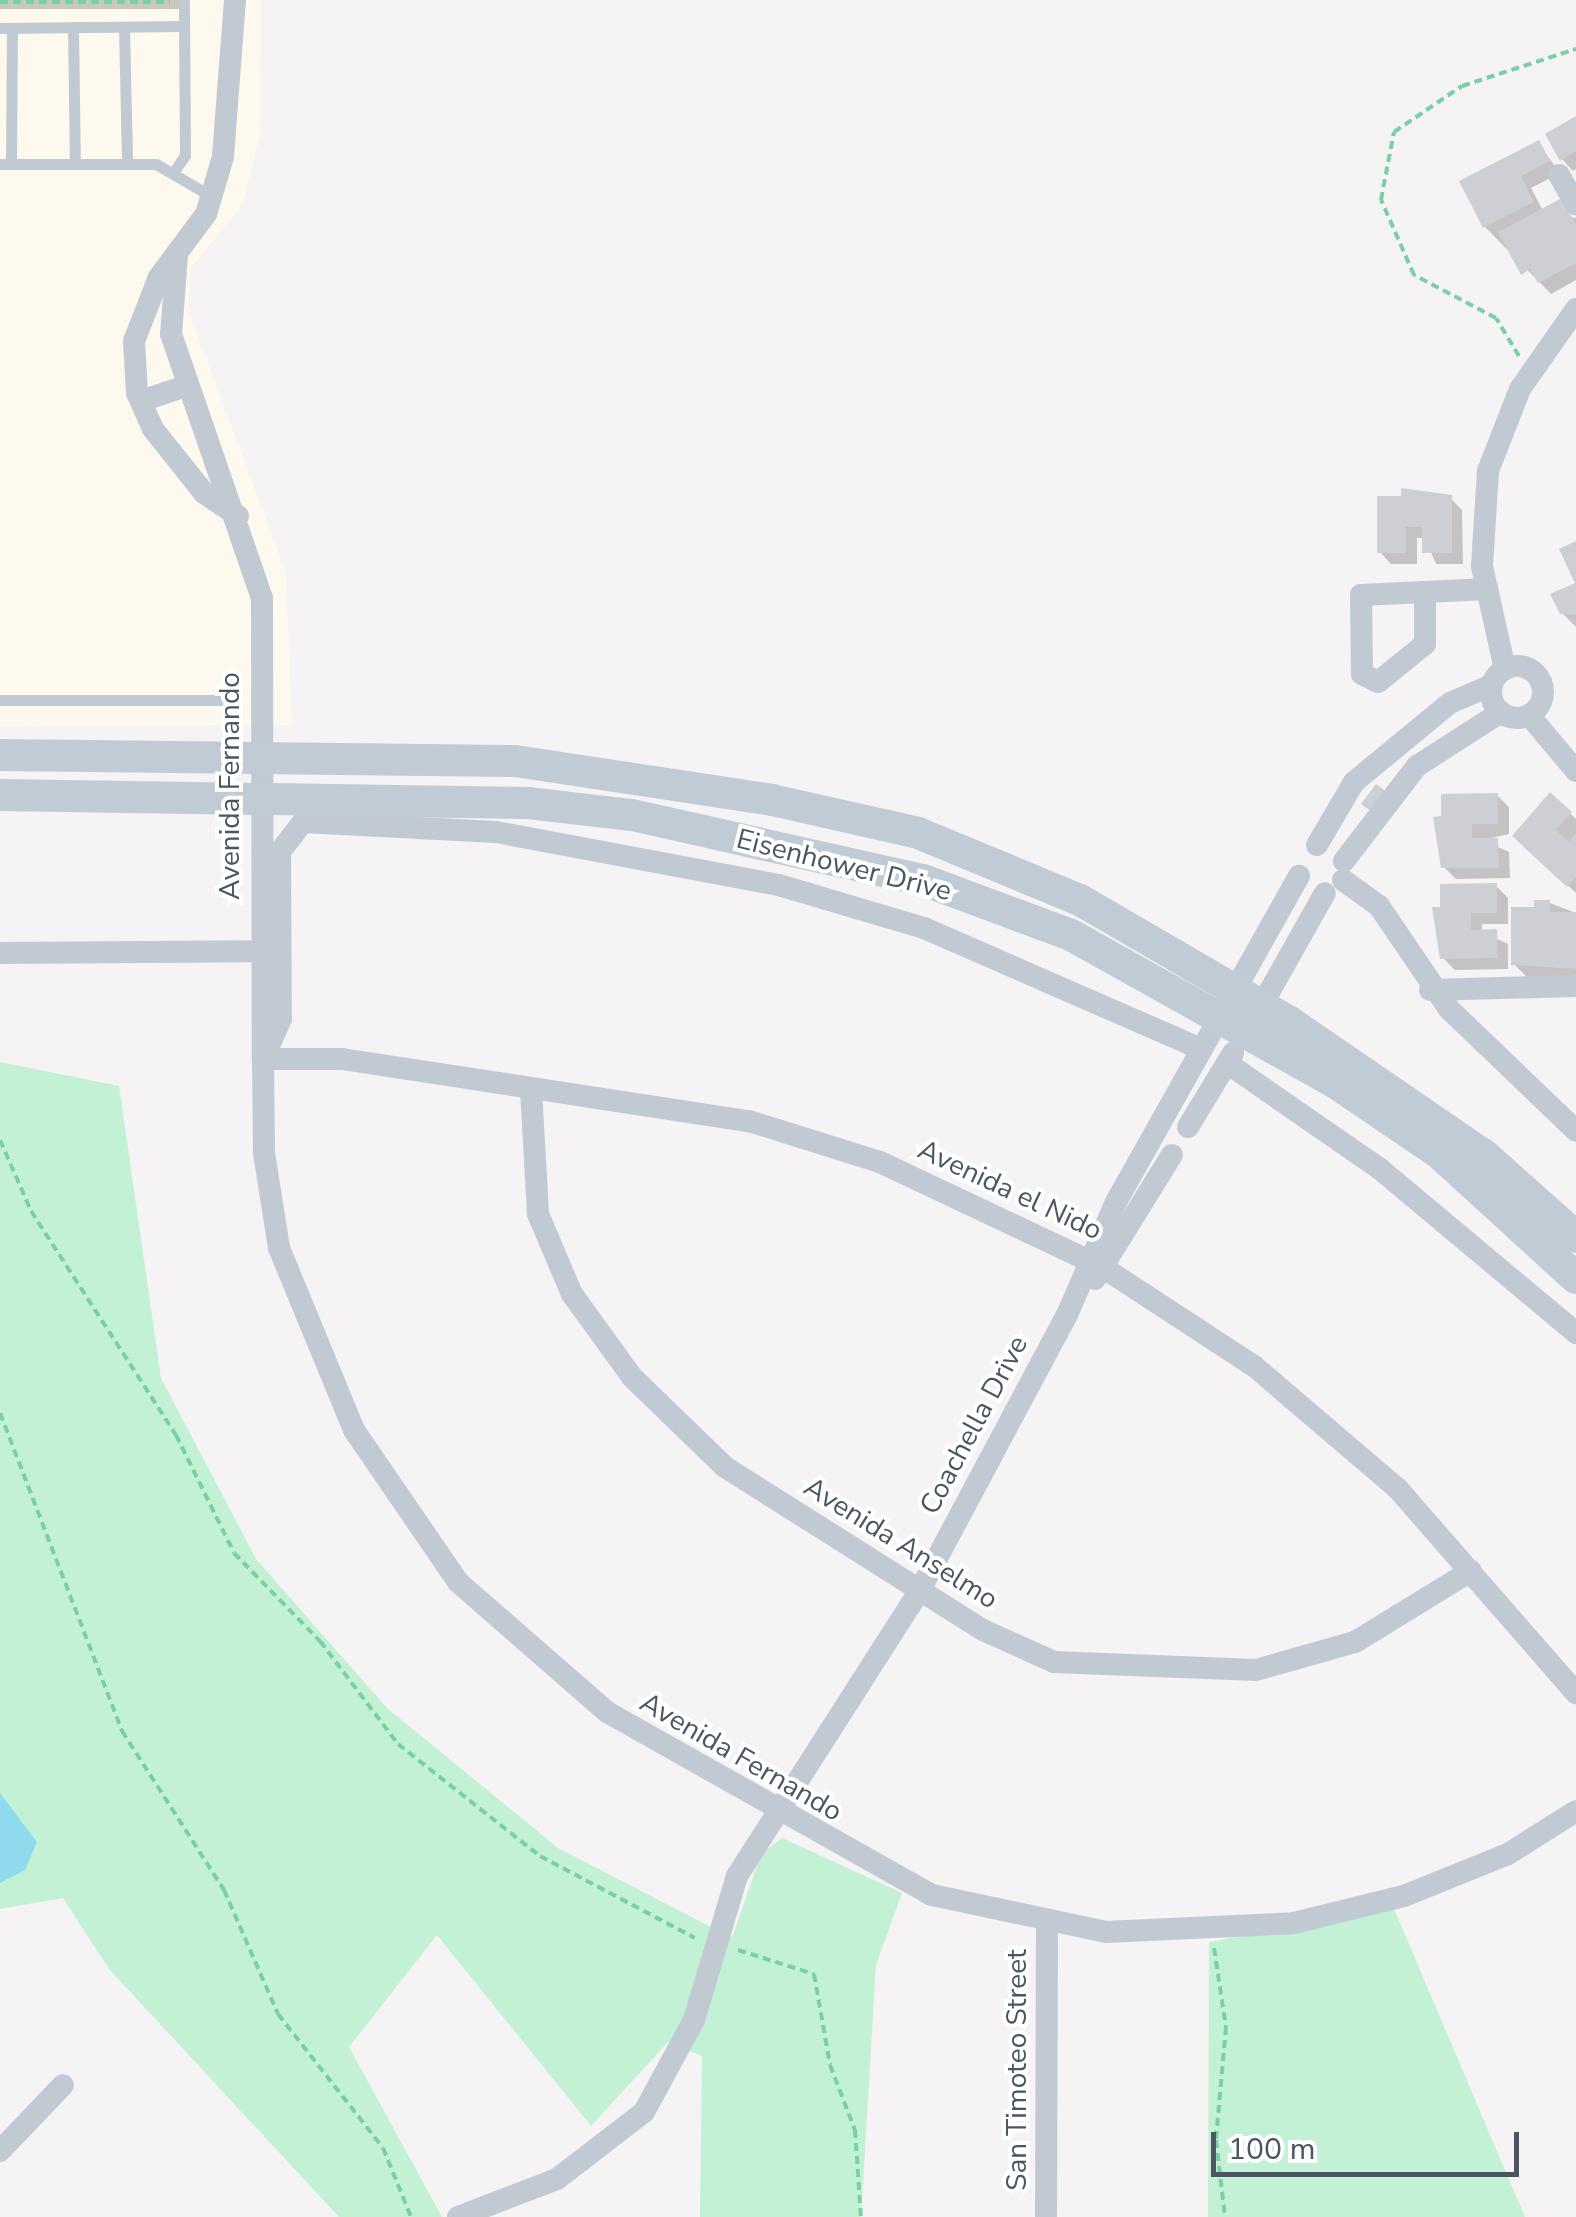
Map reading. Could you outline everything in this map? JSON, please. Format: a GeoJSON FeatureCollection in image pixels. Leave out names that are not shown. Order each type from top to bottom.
{"type":"FeatureCollection","features":[{"type":"Feature","properties":{"kind":"main road","name":"Eisenhower Drive"},"geometry":{"type":"LineString","coordinates":[[0,756],[532,763],[918,833],[1080,900],[1439,1152],[1576,1278]]}},
{"type":"Feature","properties":{"kind":"main road","name":"Eisenhower Drive"},"geometry":{"type":"LineString","coordinates":[[0,795],[528,803],[924,880],[1071,935],[1241,1011],[1484,1154],[1576,1237]]}},
{"type":"Feature","properties":{"kind":"street","name":"Avenida Fernando"},"geometry":{"type":"LineString","coordinates":[[235,0],[234,104],[211,196],[134,341],[140,401],[204,493],[238,516]]}},
{"type":"Feature","properties":{"kind":"street"},"geometry":{"type":"LineString","coordinates":[[1559,176],[1576,204]]}},
{"type":"Feature","properties":{"kind":"street","name":"Avenida Fernando"},"geometry":{"type":"LineString","coordinates":[[177,256],[171,334],[186,386],[238,516],[262,598],[259,951],[264,1153],[279,1248],[316,1350],[396,1501],[520,1644],[607,1712],[932,1895],[1047,1922],[1179,1933],[1294,1923],[1404,1896],[1508,1854],[1576,1810]]}},
{"type":"Feature","properties":{"kind":"street"},"geometry":{"type":"LineString","coordinates":[[1576,309],[1533,369],[1488,471],[1487,589],[1501,712],[1528,715],[1576,771]]}},
{"type":"Feature","properties":{"kind":"street"},"geometry":{"type":"LineString","coordinates":[[140,401],[186,386]]}},
{"type":"Feature","properties":{"kind":"street"},"geometry":{"type":"LineString","coordinates":[[1425,592],[1487,589]]}},
{"type":"Feature","properties":{"kind":"street"},"geometry":{"type":"LineString","coordinates":[[1499,677],[1538,677],[1540,702],[1528,715]]}},
{"type":"Feature","properties":{"kind":"street","name":"Coachella Drive"},"geometry":{"type":"LineString","coordinates":[[1188,1127],[1227,1063],[1241,1011],[1299,876],[1301,857],[1317,845],[1354,782],[1450,703],[1499,677]]}},
{"type":"Feature","properties":{"kind":"street","name":"Coachella Drive"},"geometry":{"type":"LineString","coordinates":[[1097,1264],[1134,1169],[1202,1049],[1241,1011],[1409,775],[1501,712]]}},
{"type":"Feature","properties":{"kind":"street","name":"Avenida Fernando"},"geometry":{"type":"LineString","coordinates":[[263,1059],[282,1019],[280,851],[303,822]]}},
{"type":"Feature","properties":{"kind":"street","name":"Eisenhower Drive"},"geometry":{"type":"LineString","coordinates":[[303,822],[496,832],[779,885],[924,928],[1202,1049]]}},
{"type":"Feature","properties":{"kind":"street"},"geometry":{"type":"LineString","coordinates":[[1317,845],[1338,878],[1379,906],[1430,990],[1576,1132]]}},
{"type":"Feature","properties":{"kind":"street"},"geometry":{"type":"LineString","coordinates":[[1299,876],[1338,878]]}},
{"type":"Feature","properties":{"kind":"street"},"geometry":{"type":"LineString","coordinates":[[0,953],[259,951]]}},
{"type":"Feature","properties":{"kind":"street"},"geometry":{"type":"LineString","coordinates":[[1430,990],[1576,986]]}},
{"type":"Feature","properties":{"kind":"street","name":"Avenida el Nido"},"geometry":{"type":"LineString","coordinates":[[263,1059],[342,1059],[749,1121],[880,1162],[1097,1264],[1254,1366],[1398,1488],[1576,1694]]}},
{"type":"Feature","properties":{"kind":"street"},"geometry":{"type":"LineString","coordinates":[[1227,1063],[1380,1169],[1576,1333]]}},
{"type":"Feature","properties":{"kind":"street","name":"Avenida Anselmo"},"geometry":{"type":"LineString","coordinates":[[531,1088],[538,1214],[572,1294],[632,1376],[725,1467],[920,1590],[1054,1662],[1236,1670],[1355,1642],[1471,1572]]}},
{"type":"Feature","properties":{"kind":"street","name":"Coachella Drive"},"geometry":{"type":"LineString","coordinates":[[458,2217],[557,2178],[644,2112],[694,2020],[737,1876],[775,1809],[920,1590],[1067,1315],[1172,1154]]}},
{"type":"Feature","properties":{"kind":"street","name":"San Timoteo Street"},"geometry":{"type":"LineString","coordinates":[[1046,2217],[1047,1922]]}},
{"type":"Feature","properties":{"kind":"street"},"geometry":{"type":"LineString","coordinates":[[0,2151],[62,2085]]}},
{"type":"Feature","properties":{"kind":"lane"},"geometry":{"type":"LineString","coordinates":[[175,170],[185,154],[184,1]]}},
{"type":"Feature","properties":{"kind":"lane"},"geometry":{"type":"LineString","coordinates":[[184,26],[6,28],[6,164],[126,164],[175,170],[211,196]]}},
{"type":"Feature","properties":{"kind":"lane"},"geometry":{"type":"LineString","coordinates":[[73,27],[74,164]]}},
{"type":"Feature","properties":{"kind":"lane"},"geometry":{"type":"LineString","coordinates":[[124,27],[126,164]]}},
{"type":"Feature","properties":{"kind":"lane"},"geometry":{"type":"LineString","coordinates":[[0,700],[234,700]]}},
{"type":"Feature","properties":{"kind":"lane"},"geometry":{"type":"LineString","coordinates":[[1386,754],[1409,775]]}},
{"type":"Feature","properties":{"kind":"lane"},"geometry":{"type":"LineString","coordinates":[[1134,1169],[1157,1182]]}},
{"type":"Feature","properties":{"kind":"path"},"geometry":{"type":"LineString","coordinates":[[0,2],[184,1]]}},
{"type":"Feature","properties":{"kind":"path"},"geometry":{"type":"LineString","coordinates":[[1533,369],[1496,318],[1414,275],[1380,200],[1394,132],[1462,86],[1576,49]]}},
{"type":"Feature","properties":{"kind":"path"},"geometry":{"type":"LineString","coordinates":[[0,1140],[31,1211],[176,1435],[234,1554],[320,1641],[398,1744],[540,1856],[620,1892],[671,1932],[814,1974],[830,2065],[856,2130],[860,2217]]}},
{"type":"Feature","properties":{"kind":"path"},"geometry":{"type":"LineString","coordinates":[[0,1413],[122,1731],[224,1890],[278,2014],[383,2148],[411,2217]]}},
{"type":"Feature","properties":{"kind":"path"},"geometry":{"type":"LineString","coordinates":[[1213,1943],[1226,2027],[1216,2140],[1226,2217]]}},
{"type":"Feature","properties":{"kind":"shaded area"},"geometry":{"type":"Polygon","coordinates":[[[0,0],[261,0],[260,136],[242,206],[190,269],[189,312],[286,573],[292,725],[0,726],[0,0]]]}},
{"type":"Feature","properties":{"kind":"green space"},"geometry":{"type":"Polygon","coordinates":[[[0,1062],[119,1086],[161,1378],[256,1559],[387,1708],[558,1848],[732,1938],[761,1854],[782,1838],[902,1893],[876,1965],[861,2217],[700,2217],[702,2056],[668,2042],[591,2126],[437,1935],[349,2047],[442,2217],[339,2217],[109,1969],[63,1898],[0,1909],[0,1062]]]}},
{"type":"Feature","properties":{"kind":"green space"},"geometry":{"type":"Polygon","coordinates":[[[1394,1909],[1525,2217],[1208,2217],[1209,1942],[1394,1909]]]}},
{"type":"Feature","properties":{"kind":"water"},"geometry":{"type":"Polygon","coordinates":[[[0,1793],[37,1842],[25,1870],[0,1883],[0,1793]]]}},
{"type":"Feature","properties":{"kind":"building"},"geometry":{"type":"Polygon","coordinates":[[[1576,116],[1576,151],[1560,161],[1545,134],[1576,116]]]}},
{"type":"Feature","properties":{"kind":"building"},"geometry":{"type":"Polygon","coordinates":[[[1539,140],[1550,161],[1521,176],[1534,202],[1483,228],[1459,181],[1539,140]]]}},
{"type":"Feature","properties":{"kind":"building"},"geometry":{"type":"Polygon","coordinates":[[[1562,198],[1576,225],[1576,263],[1538,283],[1530,269],[1521,275],[1498,232],[1562,198]]]}},
{"type":"Feature","properties":{"kind":"building"},"geometry":{"type":"Polygon","coordinates":[[[1401,488],[1452,495],[1452,553],[1422,553],[1422,527],[1406,527],[1406,553],[1377,553],[1377,496],[1401,496],[1401,488]]]}},
{"type":"Feature","properties":{"kind":"building"},"geometry":{"type":"Polygon","coordinates":[[[1576,541],[1576,615],[1560,614],[1550,594],[1575,583],[1559,549],[1576,541]]]}},
{"type":"Feature","properties":{"kind":"building"},"geometry":{"type":"Polygon","coordinates":[[[1376,784],[1387,792],[1372,812],[1361,804],[1376,784]]]}},
{"type":"Feature","properties":{"kind":"building"},"geometry":{"type":"Polygon","coordinates":[[[1550,792],[1572,812],[1556,830],[1569,842],[1576,833],[1576,877],[1567,887],[1512,836],[1550,792]]]}},
{"type":"Feature","properties":{"kind":"building"},"geometry":{"type":"Polygon","coordinates":[[[1498,793],[1498,824],[1472,824],[1472,838],[1498,838],[1499,868],[1441,868],[1433,817],[1441,816],[1441,794],[1498,793]]]}},
{"type":"Feature","properties":{"kind":"building"},"geometry":{"type":"Polygon","coordinates":[[[1497,883],[1497,913],[1471,913],[1471,930],[1497,929],[1498,958],[1440,959],[1432,907],[1440,907],[1440,884],[1497,883]]]}},
{"type":"Feature","properties":{"kind":"building"},"geometry":{"type":"Polygon","coordinates":[[[1534,900],[1550,900],[1550,912],[1576,912],[1576,969],[1511,965],[1511,907],[1534,907],[1534,900]]]}}]}
